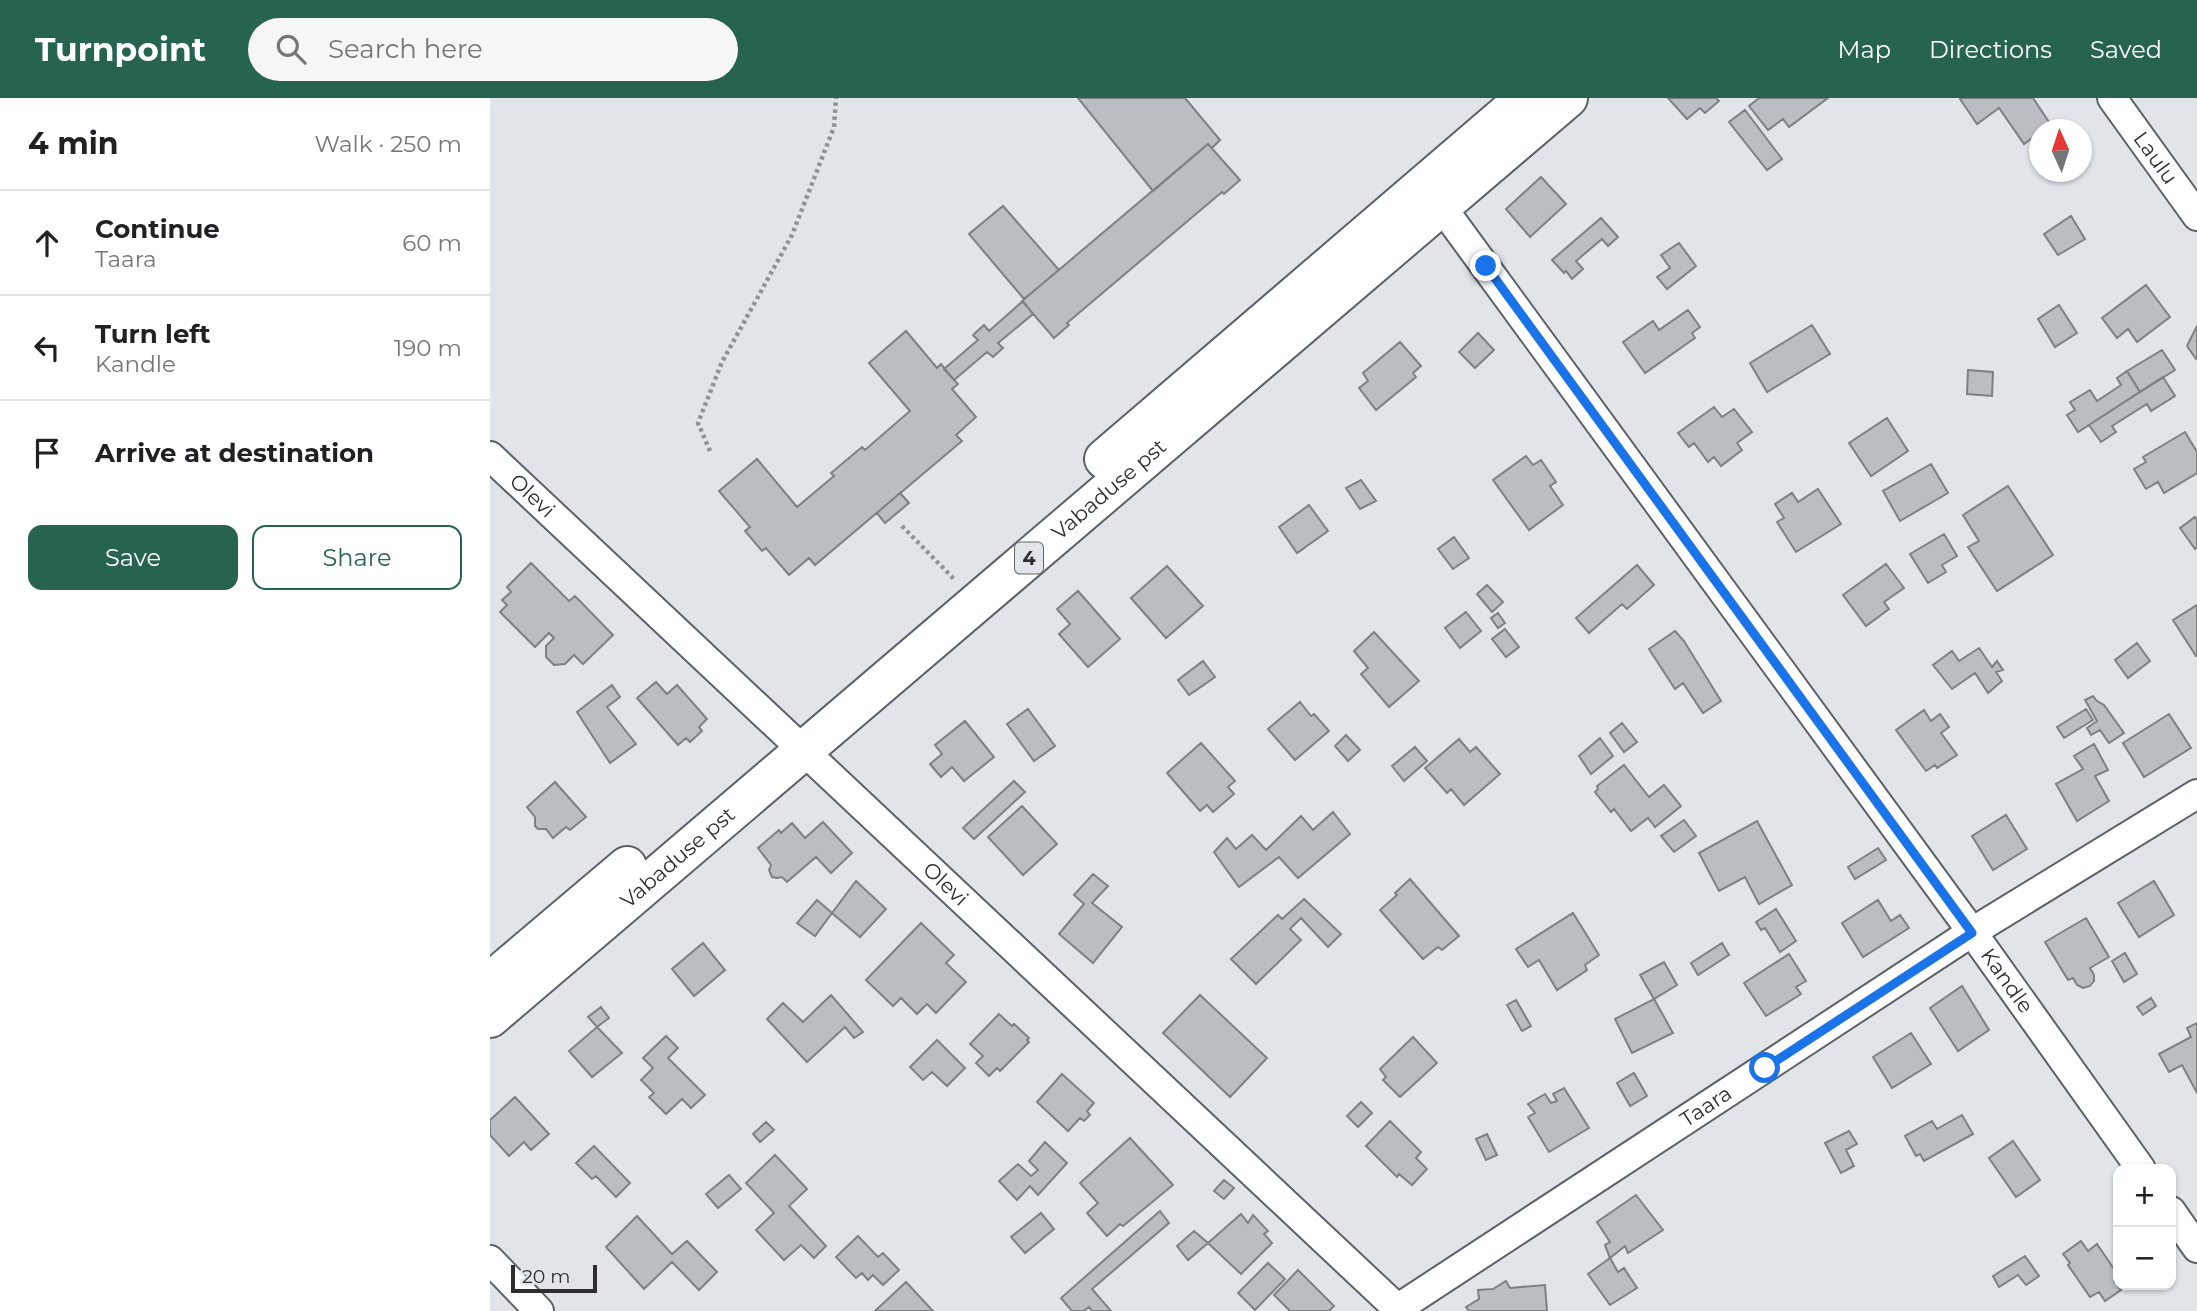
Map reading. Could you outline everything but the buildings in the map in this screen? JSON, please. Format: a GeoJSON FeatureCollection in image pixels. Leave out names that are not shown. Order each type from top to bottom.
{"type":"FeatureCollection","features":[{"type":"Feature","properties":{"kind":"highway","name":"Vabaduse pst"},"geometry":{"type":"LineString","coordinates":[[490,982],[794,741],[1433,194],[1525,98]]}},
{"type":"Feature","properties":{"kind":"highway","name":"Vabaduse pst"},"geometry":{"type":"LineString","coordinates":[[490,1018],[794,741],[959,584],[1433,194],[1568,98]]}},
{"type":"Feature","properties":{"kind":"street","name":"Laulu"},"geometry":{"type":"LineString","coordinates":[[2112,98],[2197,216]]}},
{"type":"Feature","properties":{"kind":"street","name":"Kandle"},"geometry":{"type":"LineString","coordinates":[[1433,194],[2137,1164]]}},
{"type":"Feature","properties":{"kind":"street","name":"Olevi"},"geometry":{"type":"LineString","coordinates":[[490,456],[1397,1310]]}},
{"type":"Feature","properties":{"kind":"street","name":"Taara"},"geometry":{"type":"LineString","coordinates":[[1397,1310],[1972,933],[2197,794]]}},
{"type":"Feature","properties":{"kind":"street"},"geometry":{"type":"LineString","coordinates":[[2176,1218],[2197,1248]]}},
{"type":"Feature","properties":{"kind":"street"},"geometry":{"type":"LineString","coordinates":[[490,1260],[539,1311]]}},
{"type":"Feature","properties":{"kind":"path"},"geometry":{"type":"LineString","coordinates":[[710,451],[698,423],[723,362],[792,235],[834,127],[836,98]]}},
{"type":"Feature","properties":{"kind":"path"},"geometry":{"type":"LineString","coordinates":[[902,526],[959,584]]}},
{"type":"Feature","properties":{"kind":"route"},"geometry":{"type":"LineString","coordinates":[[1486,266],[1972,933],[1765,1068]]}}]}
